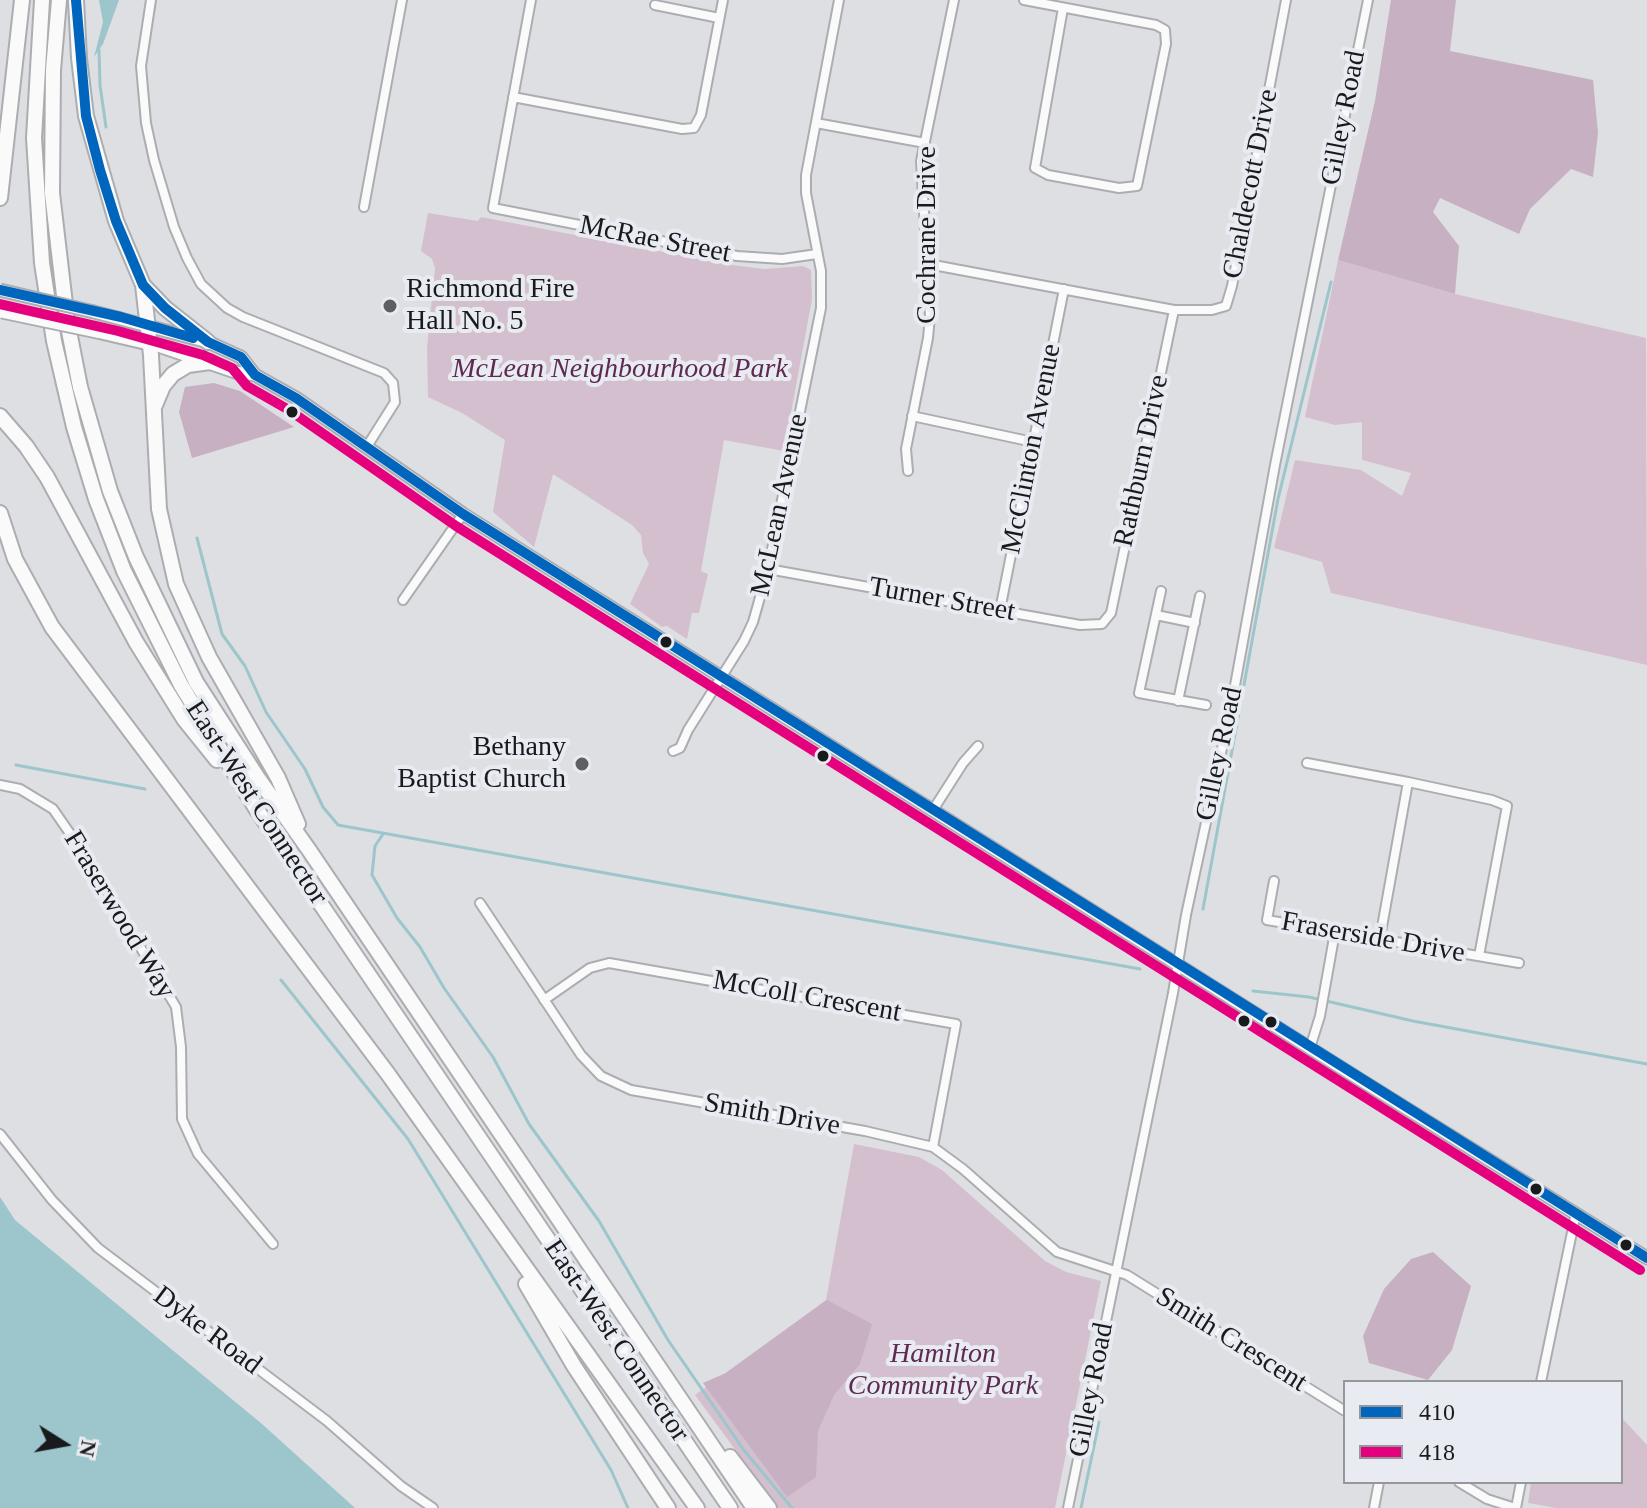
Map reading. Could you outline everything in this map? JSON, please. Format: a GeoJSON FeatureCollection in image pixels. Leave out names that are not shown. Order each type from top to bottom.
{"type":"FeatureCollection","features":[{"type":"Feature","properties":{"kind":"highway"},"geometry":{"type":"LineString","coordinates":[[0,198],[22,0]]}},
{"type":"Feature","properties":{"kind":"highway","name":"East-West Connector"},"geometry":{"type":"LineString","coordinates":[[42,0],[34,138],[42,263],[54,341],[74,427],[96,499],[124,571],[181,685],[257,810],[730,1508]]}},
{"type":"Feature","properties":{"kind":"highway","name":"East-West Connector"},"geometry":{"type":"LineString","coordinates":[[59,0],[51,142],[57,243],[67,321],[80,387],[136,557],[196,682],[638,1336]]}},
{"type":"Feature","properties":{"kind":"highway"},"geometry":{"type":"LineString","coordinates":[[76,0],[86,116],[116,221],[143,285],[159,509],[176,584],[209,657],[278,778],[309,850]]}},
{"type":"Feature","properties":{"kind":"highway"},"geometry":{"type":"LineString","coordinates":[[143,285],[165,308],[208,342]]}},
{"type":"Feature","properties":{"kind":"highway"},"geometry":{"type":"LineString","coordinates":[[153,409],[163,386],[173,374],[188,365],[210,362]]}},
{"type":"Feature","properties":{"kind":"highway"},"geometry":{"type":"LineString","coordinates":[[0,416],[26,446],[63,504],[154,672],[184,719],[257,810]]}},
{"type":"Feature","properties":{"kind":"highway"},"geometry":{"type":"LineString","coordinates":[[0,513],[15,559],[52,627],[388,1074],[697,1508]]}},
{"type":"Feature","properties":{"kind":"highway"},"geometry":{"type":"LineString","coordinates":[[486,1214],[574,1366],[668,1508]]}},
{"type":"Feature","properties":{"kind":"highway"},"geometry":{"type":"LineString","coordinates":[[638,1336],[754,1508]]}},
{"type":"Feature","properties":{"kind":"highway"},"geometry":{"type":"LineString","coordinates":[[638,1336],[769,1508]]}},
{"type":"Feature","properties":{"kind":"main road"},"geometry":{"type":"LineString","coordinates":[[0,290],[147,324],[208,342],[241,357],[255,375]]}},
{"type":"Feature","properties":{"kind":"main road"},"geometry":{"type":"LineString","coordinates":[[0,312],[149,344],[235,372],[255,375],[296,398],[463,514],[1647,1258]]}},
{"type":"Feature","properties":{"kind":"street"},"geometry":{"type":"LineString","coordinates":[[151,0],[141,66],[146,123],[170,214],[187,258],[201,284],[227,308],[384,373],[393,383],[395,402],[366,448]]}},
{"type":"Feature","properties":{"kind":"street"},"geometry":{"type":"LineString","coordinates":[[364,207],[402,0]]}},
{"type":"Feature","properties":{"kind":"street"},"geometry":{"type":"LineString","coordinates":[[531,0],[513,97],[682,129],[694,128],[701,115],[723,0]]}},
{"type":"Feature","properties":{"kind":"street","name":"McLean Avenue"},"geometry":{"type":"LineString","coordinates":[[673,751],[680,748],[753,622],[768,569],[821,308],[822,287],[806,193],[806,175],[839,0]]}},
{"type":"Feature","properties":{"kind":"street","name":"Cochrane Drive"},"geometry":{"type":"LineString","coordinates":[[908,471],[906,449],[928,338],[928,264],[921,181],[925,143],[954,0]]}},
{"type":"Feature","properties":{"kind":"street"},"geometry":{"type":"LineString","coordinates":[[1024,0],[1156,25],[1165,30],[1166,44],[1137,186],[1119,188],[1048,175],[1035,168],[1063,8]]}},
{"type":"Feature","properties":{"kind":"street","name":"Chaldecott Drive"},"geometry":{"type":"LineString","coordinates":[[928,264],[1174,310],[1212,310],[1226,306],[1286,0]]}},
{"type":"Feature","properties":{"kind":"street","name":"Gilley Road"},"geometry":{"type":"LineString","coordinates":[[1068,1508],[1232,702],[1275,465],[1368,0]]}},
{"type":"Feature","properties":{"kind":"street"},"geometry":{"type":"LineString","coordinates":[[655,5],[719,18]]}},
{"type":"Feature","properties":{"kind":"street","name":"McRae Street"},"geometry":{"type":"LineString","coordinates":[[513,97],[493,208],[737,256],[782,259],[817,254]]}},
{"type":"Feature","properties":{"kind":"street"},"geometry":{"type":"LineString","coordinates":[[816,123],[925,143]]}},
{"type":"Feature","properties":{"kind":"street","name":"McClinton Avenue"},"geometry":{"type":"LineString","coordinates":[[1000,610],[1064,289]]}},
{"type":"Feature","properties":{"kind":"street","name":"Rathburn Drive"},"geometry":{"type":"LineString","coordinates":[[1111,613],[1174,310]]}},
{"type":"Feature","properties":{"kind":"street"},"geometry":{"type":"LineString","coordinates":[[912,416],[1033,442]]}},
{"type":"Feature","properties":{"kind":"street"},"geometry":{"type":"LineString","coordinates":[[403,600],[463,514]]}},
{"type":"Feature","properties":{"kind":"street","name":"Turner Street"},"geometry":{"type":"LineString","coordinates":[[768,569],[1093,626],[1107,620],[1111,613]]}},
{"type":"Feature","properties":{"kind":"street"},"geometry":{"type":"LineString","coordinates":[[1161,591],[1139,693],[1206,705]]}},
{"type":"Feature","properties":{"kind":"street"},"geometry":{"type":"LineString","coordinates":[[1178,701],[1200,596]]}},
{"type":"Feature","properties":{"kind":"street"},"geometry":{"type":"LineString","coordinates":[[1156,615],[1195,623]]}},
{"type":"Feature","properties":{"kind":"street"},"geometry":{"type":"LineString","coordinates":[[933,810],[963,763],[978,746]]}},
{"type":"Feature","properties":{"kind":"street"},"geometry":{"type":"LineString","coordinates":[[1307,763],[1492,800],[1507,806],[1479,956]]}},
{"type":"Feature","properties":{"kind":"street"},"geometry":{"type":"LineString","coordinates":[[1380,938],[1408,782]]}},
{"type":"Feature","properties":{"kind":"street","name":"Fraserwood Way"},"geometry":{"type":"LineString","coordinates":[[0,785],[20,789],[53,809],[87,858],[176,1007],[181,1047],[182,1119],[198,1154],[273,1244]]}},
{"type":"Feature","properties":{"kind":"street","name":"Fraserside Drive"},"geometry":{"type":"LineString","coordinates":[[1274,881],[1267,920],[1519,963]]}},
{"type":"Feature","properties":{"kind":"street","name":"Smith Drive"},"geometry":{"type":"LineString","coordinates":[[480,903],[594,1070],[623,1087],[865,1131],[933,1147],[963,1169],[1057,1252],[1116,1270]]}},
{"type":"Feature","properties":{"kind":"street"},"geometry":{"type":"LineString","coordinates":[[1310,1048],[1320,1016],[1335,932]]}},
{"type":"Feature","properties":{"kind":"street","name":"McColl Crescent"},"geometry":{"type":"LineString","coordinates":[[544,1000],[590,968],[609,963],[956,1024],[933,1147]]}},
{"type":"Feature","properties":{"kind":"street","name":"Dyke Road"},"geometry":{"type":"LineString","coordinates":[[0,1134],[52,1200],[98,1248],[327,1421],[401,1486],[433,1508]]}},
{"type":"Feature","properties":{"kind":"street"},"geometry":{"type":"LineString","coordinates":[[1541,1380],[1576,1213]]}},
{"type":"Feature","properties":{"kind":"street","name":"Smith Crescent"},"geometry":{"type":"LineString","coordinates":[[1116,1270],[1343,1410]]}},
{"type":"Feature","properties":{"kind":"street"},"geometry":{"type":"LineString","coordinates":[[1374,1508],[1379,1484]]}},
{"type":"Feature","properties":{"kind":"street"},"geometry":{"type":"LineString","coordinates":[[1462,1484],[1487,1499],[1516,1508],[1521,1484]]}},
{"type":"Feature","properties":{"kind":"green space","name":"McLean Neighbourhood Park"},"geometry":{"type":"Polygon","coordinates":[[[428,213],[478,221],[481,217],[732,265],[765,269],[803,266],[811,270],[812,299],[784,451],[724,440],[701,571],[708,574],[699,613],[692,613],[687,639],[667,626],[662,627],[630,604],[649,564],[643,553],[641,535],[632,525],[553,474],[534,547],[493,512],[505,440],[462,413],[428,397],[427,348],[435,268],[432,259],[421,251],[428,213]]]}},
{"type":"Feature","properties":{"kind":"green space"},"geometry":{"type":"Polygon","coordinates":[[[1338,260],[1455,294],[1646,338],[1647,665],[1331,593],[1322,562],[1274,548],[1295,460],[1361,470],[1402,496],[1411,473],[1362,460],[1362,422],[1335,425],[1305,417],[1338,260]]]}},
{"type":"Feature","properties":{"kind":"green space","name":"Hamilton Community Park"},"geometry":{"type":"Polygon","coordinates":[[[854,1144],[919,1157],[942,1170],[1045,1261],[1066,1272],[1101,1281],[1055,1508],[778,1508],[695,1395],[826,1300],[854,1144]]]}},
{"type":"Feature","properties":{"kind":"green space"},"geometry":{"type":"Polygon","coordinates":[[[1623,1419],[1647,1445],[1647,1508],[1556,1508],[1528,1503],[1531,1484],[1623,1484],[1623,1419]]]}},
{"type":"Feature","properties":{"kind":"shaded area"},"geometry":{"type":"Polygon","coordinates":[[[1391,0],[1456,0],[1450,51],[1593,80],[1598,133],[1593,177],[1571,169],[1530,209],[1519,234],[1440,198],[1433,212],[1459,246],[1455,294],[1338,260],[1375,101],[1391,0]]]}},
{"type":"Feature","properties":{"kind":"shaded area"},"geometry":{"type":"Polygon","coordinates":[[[214,383],[240,391],[294,427],[192,458],[179,412],[185,387],[214,383]]]}},
{"type":"Feature","properties":{"kind":"shaded area"},"geometry":{"type":"Polygon","coordinates":[[[1433,1252],[1471,1286],[1452,1350],[1428,1380],[1369,1363],[1363,1336],[1384,1289],[1411,1259],[1433,1252]]]}},
{"type":"Feature","properties":{"kind":"shaded area"},"geometry":{"type":"Polygon","coordinates":[[[827,1300],[872,1324],[860,1364],[834,1395],[818,1431],[816,1477],[787,1497],[703,1383],[726,1373],[827,1300]]]}},
{"type":"Feature","properties":{"kind":"water"},"geometry":{"type":"Polygon","coordinates":[[[99,0],[119,0],[103,44],[94,57],[103,22],[99,0]]]}},
{"type":"Feature","properties":{"kind":"water"},"geometry":{"type":"Polygon","coordinates":[[[0,1197],[15,1220],[262,1424],[355,1508],[0,1508],[0,1197]]]}},
{"type":"Feature","properties":{"kind":"waterway"},"geometry":{"type":"LineString","coordinates":[[99,50],[106,127]]}},
{"type":"Feature","properties":{"kind":"waterway"},"geometry":{"type":"LineString","coordinates":[[1203,909],[1278,499],[1331,282]]}},
{"type":"Feature","properties":{"kind":"waterway"},"geometry":{"type":"LineString","coordinates":[[197,538],[222,634],[245,666],[266,712],[305,769],[323,807],[338,825],[1140,969]]}},
{"type":"Feature","properties":{"kind":"waterway"},"geometry":{"type":"LineString","coordinates":[[16,765],[145,789]]}},
{"type":"Feature","properties":{"kind":"waterway"},"geometry":{"type":"LineString","coordinates":[[383,834],[375,846],[372,875],[397,918],[420,947],[444,988],[493,1057],[529,1124],[599,1221],[668,1340],[743,1449],[792,1508]]}},
{"type":"Feature","properties":{"kind":"waterway"},"geometry":{"type":"LineString","coordinates":[[281,980],[408,1139],[611,1470],[628,1508]]}},
{"type":"Feature","properties":{"kind":"waterway"},"geometry":{"type":"LineString","coordinates":[[1253,991],[1309,997],[1413,1021],[1647,1064]]}},
{"type":"Feature","properties":{"kind":"waterway"},"geometry":{"type":"LineString","coordinates":[[1081,1508],[1099,1422]]}},
{"type":"Feature","properties":{"kind":"transit line","name":"410"},"geometry":{"type":"LineString","coordinates":[[76,0],[86,116],[100,170],[116,221],[143,285],[165,308],[208,342],[241,357],[255,375],[296,398],[463,514],[1647,1258]]}},
{"type":"Feature","properties":{"kind":"transit line","name":"410"},"geometry":{"type":"LineString","coordinates":[[0,290],[121,317],[193,338]]}},
{"type":"Feature","properties":{"kind":"transit line","name":"418"},"geometry":{"type":"LineString","coordinates":[[0,304],[118,331],[203,355],[232,368],[247,386],[289,410],[456,526],[1640,1270]]}},
{"type":"Feature","properties":{"kind":"place","name":"Richmond Fire Hall No. 5"},"geometry":{"type":"Point","coordinates":[390,306]}},
{"type":"Feature","properties":{"kind":"place","name":"Bethany Baptist Church"},"geometry":{"type":"Point","coordinates":[582,764]}}]}
